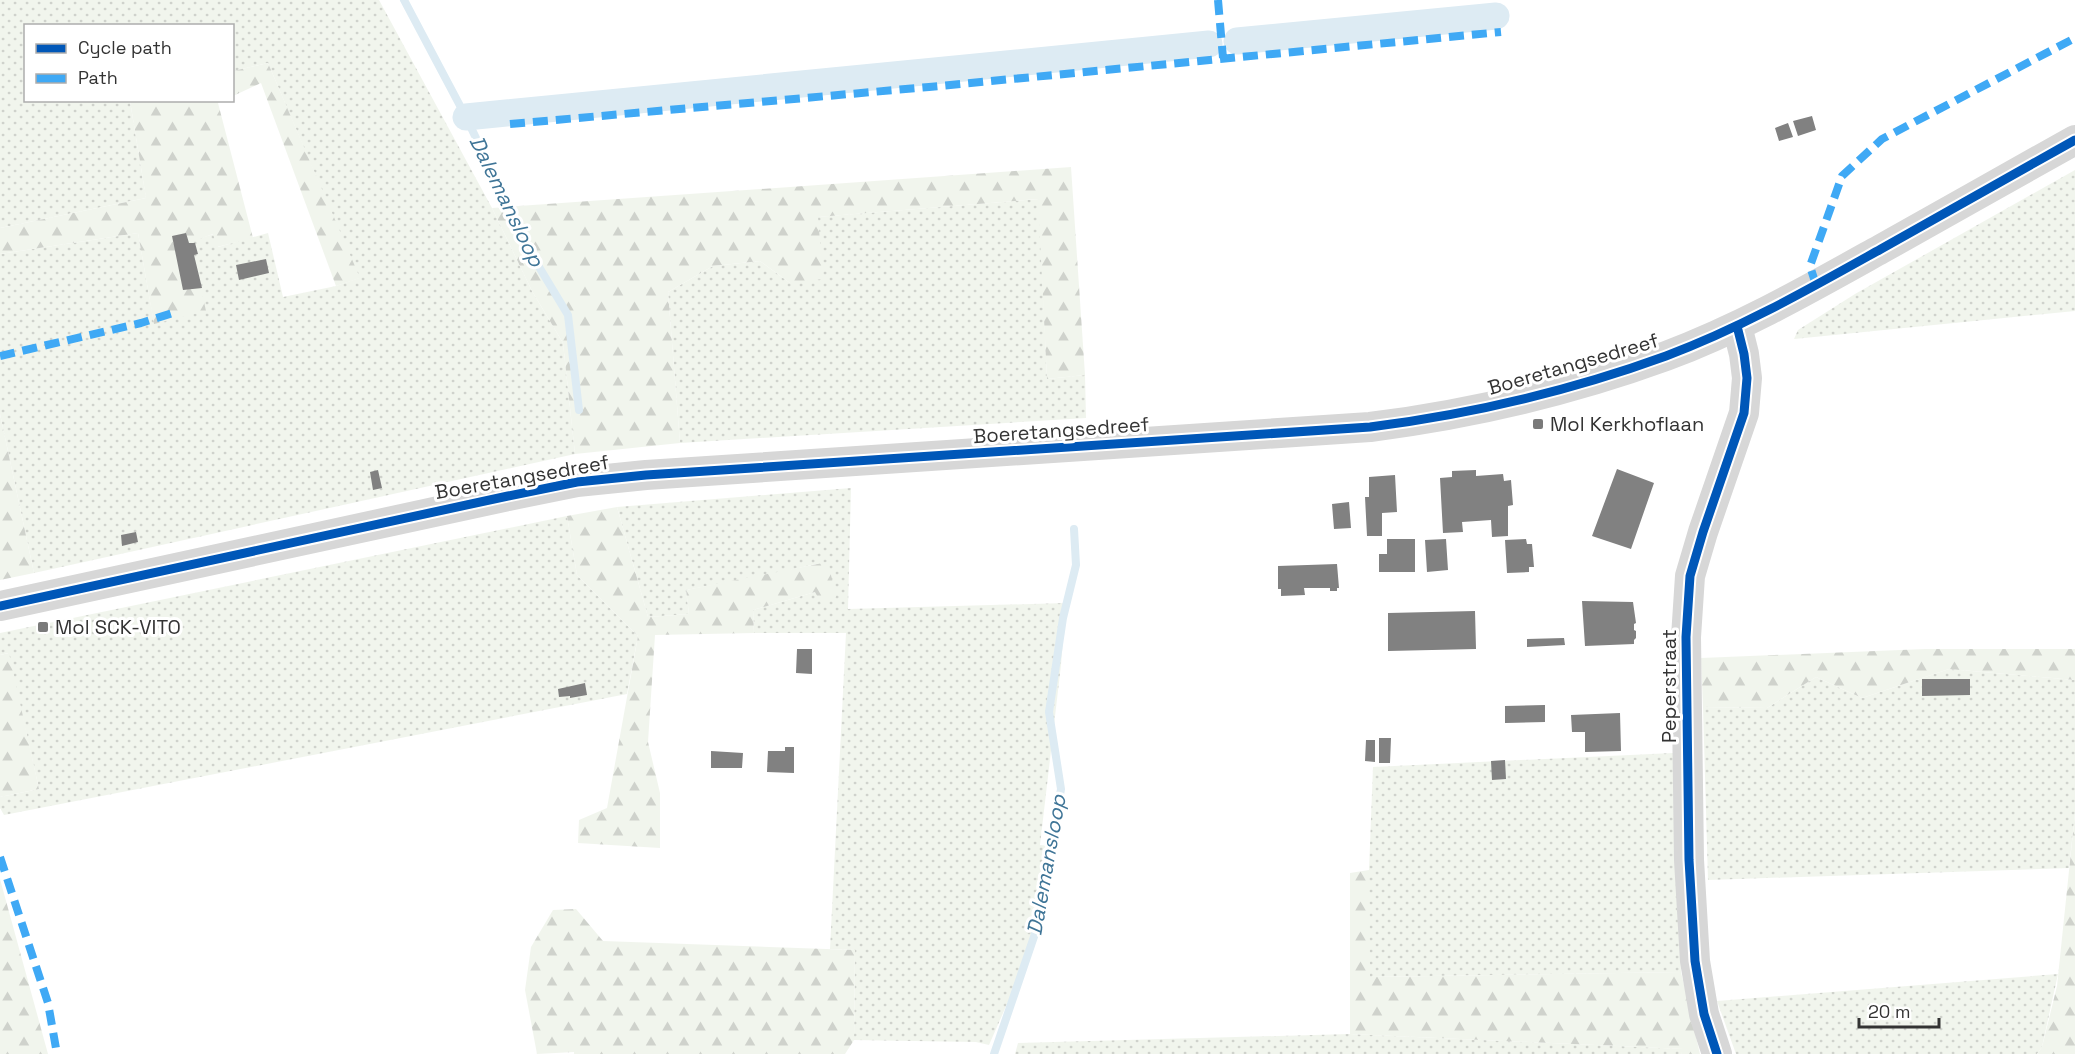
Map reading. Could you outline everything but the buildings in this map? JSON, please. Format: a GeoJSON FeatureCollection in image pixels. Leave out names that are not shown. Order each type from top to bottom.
{"type":"FeatureCollection","features":[{"type":"Feature","properties":{"kind":"street","name":"Boeretangsedreef"},"geometry":{"type":"LineString","coordinates":[[0,606],[577,482],[1309,431],[1420,421],[1536,397],[1667,355],[1737,326],[1816,285],[2075,140]]}},
{"type":"Feature","properties":{"kind":"street","name":"Peperstraat"},"geometry":{"type":"LineString","coordinates":[[1717,1054],[1704,1014],[1695,961],[1689,860],[1686,637],[1690,576],[1744,413],[1747,378],[1737,326]]}},
{"type":"Feature","properties":{"kind":"green space"},"geometry":{"type":"Polygon","coordinates":[[[0,0],[379,0],[492,208],[532,291],[563,343],[575,454],[34,573],[0,414],[0,254],[138,233],[154,323],[190,241],[214,234],[218,247],[268,233],[283,297],[336,286],[359,278],[268,63],[234,71],[234,24],[24,24],[24,102],[130,102],[146,198],[0,228],[0,0]]]}},
{"type":"Feature","properties":{"kind":"green space"},"geometry":{"type":"Polygon","coordinates":[[[268,63],[360,278],[336,286],[261,83],[234,96],[234,71],[268,63]]]}},
{"type":"Feature","properties":{"kind":"green space"},"geometry":{"type":"Polygon","coordinates":[[[130,102],[220,102],[218,103],[253,238],[217,247],[213,234],[191,242],[206,311],[154,324],[138,233],[0,254],[0,228],[146,198],[130,102]]]}},
{"type":"Feature","properties":{"kind":"green space"},"geometry":{"type":"Polygon","coordinates":[[[1071,167],[1085,375],[1047,379],[1038,199],[818,217],[823,279],[790,283],[760,261],[713,266],[668,292],[680,443],[575,454],[563,343],[532,291],[492,208],[1071,167]]]}},
{"type":"Feature","properties":{"kind":"green space"},"geometry":{"type":"Polygon","coordinates":[[[2075,170],[2075,311],[1794,339],[1798,330],[1855,294],[2075,170]]]}},
{"type":"Feature","properties":{"kind":"green space"},"geometry":{"type":"Polygon","coordinates":[[[1039,199],[1047,379],[1085,375],[1086,418],[680,443],[668,292],[713,266],[760,261],[790,283],[817,217],[1039,199]]]}},
{"type":"Feature","properties":{"kind":"green space"},"geometry":{"type":"Polygon","coordinates":[[[0,414],[34,573],[0,580],[0,414]]]}},
{"type":"Feature","properties":{"kind":"green space"},"geometry":{"type":"Polygon","coordinates":[[[851,488],[848,609],[1066,603],[1040,845],[1050,846],[1036,920],[1014,988],[989,1045],[976,1042],[854,1040],[855,950],[830,949],[846,633],[754,633],[753,610],[815,592],[816,564],[686,590],[689,614],[648,617],[617,507],[851,488]]]}},
{"type":"Feature","properties":{"kind":"green space"},"geometry":{"type":"Polygon","coordinates":[[[617,507],[648,617],[689,614],[686,590],[828,562],[836,597],[821,603],[815,592],[753,610],[754,633],[655,635],[648,742],[660,793],[660,848],[578,843],[579,820],[607,808],[638,636],[577,575],[567,516],[617,507]]]}},
{"type":"Feature","properties":{"kind":"green space"},"geometry":{"type":"Polygon","coordinates":[[[567,516],[577,575],[638,636],[627,694],[4,815],[0,808],[0,797],[39,789],[8,653],[0,655],[0,633],[567,516]]]}},
{"type":"Feature","properties":{"kind":"green space"},"geometry":{"type":"Polygon","coordinates":[[[1925,649],[2075,649],[2075,680],[1949,669],[1862,698],[1816,677],[1767,708],[1703,707],[1701,658],[1925,649]]]}},
{"type":"Feature","properties":{"kind":"green space"},"geometry":{"type":"Polygon","coordinates":[[[9,653],[39,789],[0,797],[0,655],[9,653]]]}},
{"type":"Feature","properties":{"kind":"green space"},"geometry":{"type":"Polygon","coordinates":[[[1949,669],[2075,680],[2075,813],[2069,868],[1708,880],[1703,707],[1767,708],[1816,677],[1862,698],[1949,669]]]}},
{"type":"Feature","properties":{"kind":"green space"},"geometry":{"type":"Polygon","coordinates":[[[1673,753],[1681,972],[1369,977],[1369,870],[1373,767],[1673,753]]]}},
{"type":"Feature","properties":{"kind":"green space"},"geometry":{"type":"Polygon","coordinates":[[[2075,813],[2075,1054],[2037,1054],[2042,1047],[2057,986],[2075,813]]]}},
{"type":"Feature","properties":{"kind":"green space"},"geometry":{"type":"Polygon","coordinates":[[[1369,870],[1370,977],[1681,972],[1700,1054],[1681,1054],[1683,1049],[1350,1034],[1350,873],[1369,870]]]}},
{"type":"Feature","properties":{"kind":"green space"},"geometry":{"type":"Polygon","coordinates":[[[0,879],[48,1054],[0,1054],[0,879]]]}},
{"type":"Feature","properties":{"kind":"green space"},"geometry":{"type":"Polygon","coordinates":[[[576,909],[603,941],[855,950],[854,1040],[845,1054],[574,1054],[574,1052],[537,1054],[525,990],[531,947],[553,910],[576,909]]]}},
{"type":"Feature","properties":{"kind":"green space"},"geometry":{"type":"Polygon","coordinates":[[[2058,974],[2042,1047],[2037,1054],[1736,1054],[1717,1001],[2058,974]]]}},
{"type":"Feature","properties":{"kind":"green space"},"geometry":{"type":"Polygon","coordinates":[[[1350,1034],[1684,1049],[1681,1054],[1015,1054],[1018,1043],[1350,1034]]]}},
{"type":"Feature","properties":{"kind":"waterway","name":"Dalemansloop"},"geometry":{"type":"LineString","coordinates":[[404,0],[466,117],[530,252],[568,315],[579,410]]}},
{"type":"Feature","properties":{"kind":"waterway"},"geometry":{"type":"LineString","coordinates":[[1237,41],[1496,16]]}},
{"type":"Feature","properties":{"kind":"waterway"},"geometry":{"type":"LineString","coordinates":[[466,117],[1209,44]]}},
{"type":"Feature","properties":{"kind":"waterway","name":"Dalemansloop"},"geometry":{"type":"LineString","coordinates":[[994,1054],[1038,925],[1061,789],[1049,712],[1063,618],[1076,565],[1074,529]]}},
{"type":"Feature","properties":{"kind":"marked path"},"geometry":{"type":"LineString","coordinates":[[1218,0],[1223,58]]}},
{"type":"Feature","properties":{"kind":"marked path"},"geometry":{"type":"LineString","coordinates":[[510,124],[929,87],[1501,32]]}},
{"type":"Feature","properties":{"kind":"marked path"},"geometry":{"type":"LineString","coordinates":[[1816,285],[1810,266],[1842,176],[1882,139],[2075,38]]}},
{"type":"Feature","properties":{"kind":"marked path"},"geometry":{"type":"LineString","coordinates":[[0,356],[141,323],[176,312]]}},
{"type":"Feature","properties":{"kind":"marked path"},"geometry":{"type":"LineString","coordinates":[[0,857],[48,1003],[57,1054]]}},
{"type":"Feature","properties":{"kind":"cycle path"},"geometry":{"type":"LineString","coordinates":[[0,606],[577,482],[646,475],[1370,427],[1408,422],[1520,400],[1630,369],[1721,333],[1775,307],[2075,140]]}},
{"type":"Feature","properties":{"kind":"cycle path"},"geometry":{"type":"LineString","coordinates":[[1717,1054],[1704,1014],[1695,961],[1689,860],[1686,637],[1690,576],[1744,413],[1747,378],[1737,326]]}},
{"type":"Feature","properties":{"kind":"place","name":"Mol Kerkhoflaan"},"geometry":{"type":"Point","coordinates":[1538,424]}},
{"type":"Feature","properties":{"kind":"place","name":"Mol SCK-VITO"},"geometry":{"type":"Point","coordinates":[43,627]}}]}
